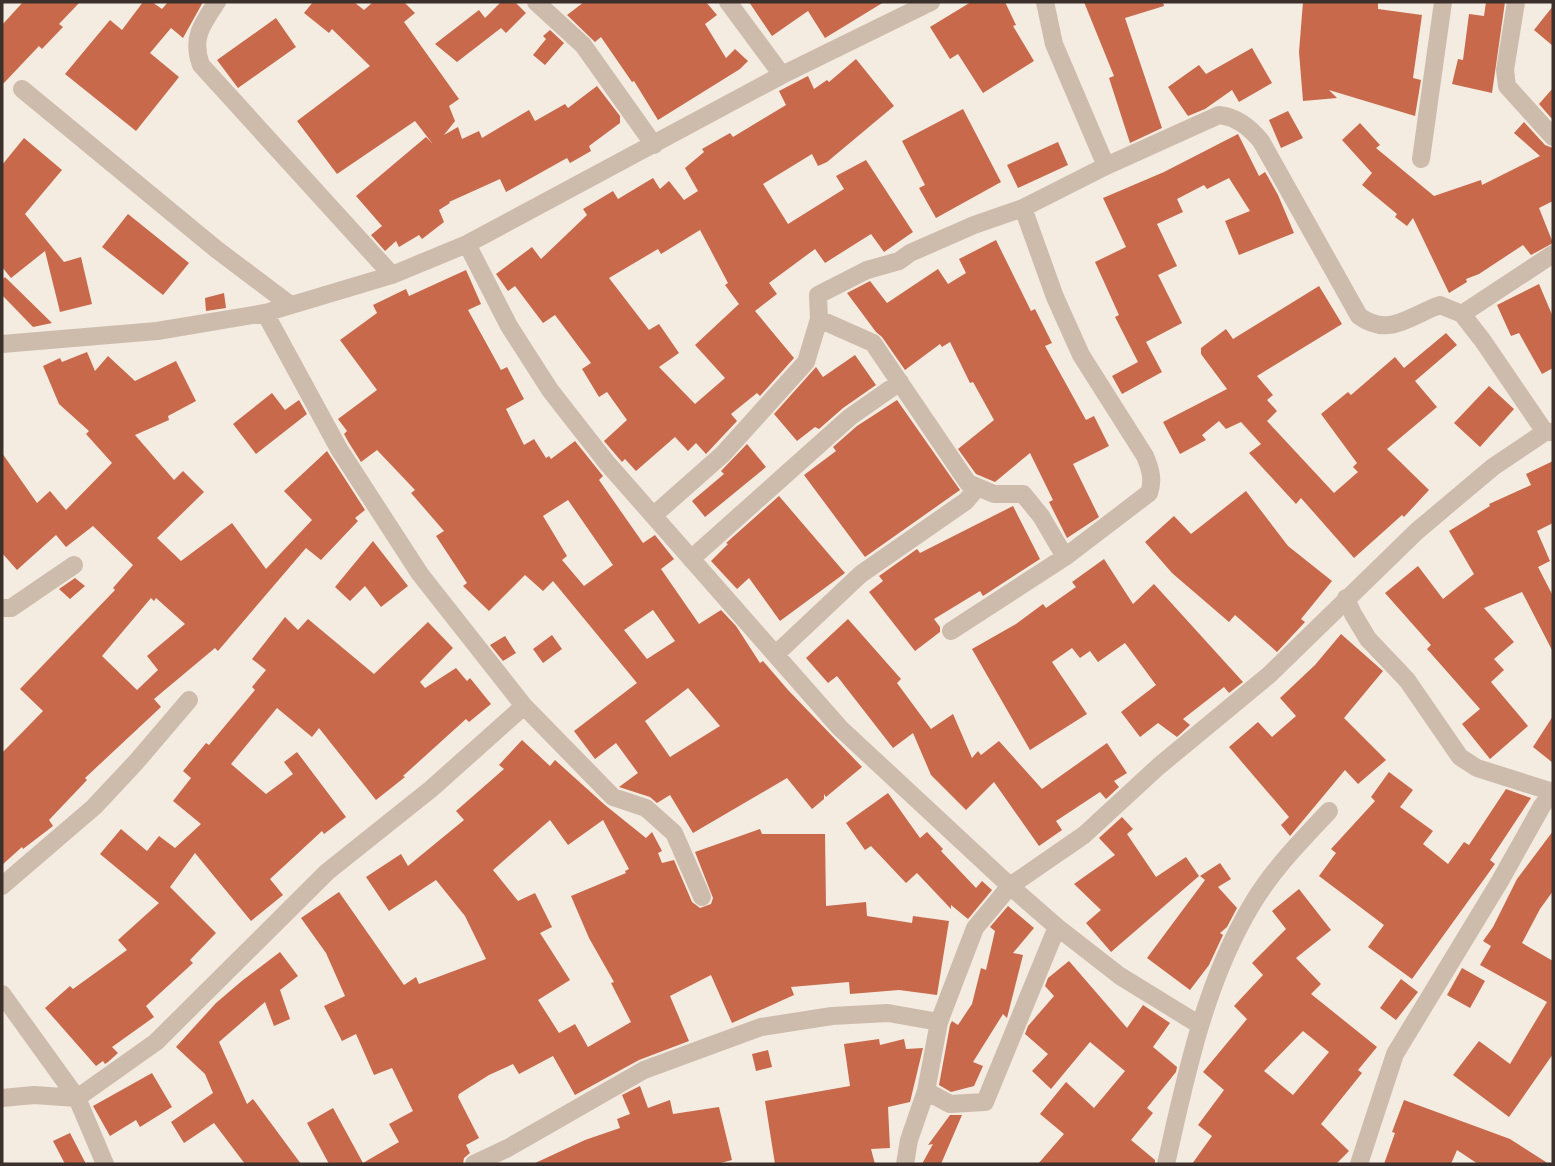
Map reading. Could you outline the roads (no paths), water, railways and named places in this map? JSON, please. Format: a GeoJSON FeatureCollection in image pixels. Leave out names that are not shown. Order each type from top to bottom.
{"type":"FeatureCollection","features":[{"type":"Feature","properties":{"kind":"street"},"geometry":{"type":"LineString","coordinates":[[217,2],[202,24],[196,44],[201,65],[392,275]]}},
{"type":"Feature","properties":{"kind":"street"},"geometry":{"type":"LineString","coordinates":[[536,2],[583,45],[654,145]]}},
{"type":"Feature","properties":{"kind":"street"},"geometry":{"type":"LineString","coordinates":[[728,2],[782,75]]}},
{"type":"Feature","properties":{"kind":"street"},"geometry":{"type":"LineString","coordinates":[[2,344],[157,331],[265,313],[392,275],[467,244],[782,75],[931,2]]}},
{"type":"Feature","properties":{"kind":"street"},"geometry":{"type":"LineString","coordinates":[[1045,2],[1054,44],[1105,166]]}},
{"type":"Feature","properties":{"kind":"street"},"geometry":{"type":"LineString","coordinates":[[1421,159],[1443,2]]}},
{"type":"Feature","properties":{"kind":"street"},"geometry":{"type":"LineString","coordinates":[[1516,2],[1505,70],[1507,86],[1553,137]]}},
{"type":"Feature","properties":{"kind":"street"},"geometry":{"type":"LineString","coordinates":[[22,89],[216,249],[289,304]]}},
{"type":"Feature","properties":{"kind":"street"},"geometry":{"type":"LineString","coordinates":[[654,515],[723,454],[806,362],[819,318],[818,295],[867,270],[891,264],[974,225],[1023,208],[1105,166],[1219,115],[1241,122],[1261,141],[1359,316],[1371,325],[1381,326],[1400,324],[1440,306],[1462,314],[1549,432],[1483,475],[1417,531],[1269,674],[1159,766],[1084,835],[1010,886],[975,928],[939,1022],[926,1091],[909,1140],[905,1164]]}},
{"type":"Feature","properties":{"kind":"street"},"geometry":{"type":"LineString","coordinates":[[951,631],[1065,557],[1149,493],[1152,485],[1145,456],[1080,355],[1055,297],[1023,208]]}},
{"type":"Feature","properties":{"kind":"street"},"geometry":{"type":"LineString","coordinates":[[467,244],[509,326],[550,390],[607,463],[840,728],[1057,927],[1120,976],[1198,1024]]}},
{"type":"Feature","properties":{"kind":"street"},"geometry":{"type":"LineString","coordinates":[[1462,314],[1553,254]]}},
{"type":"Feature","properties":{"kind":"street"},"geometry":{"type":"LineString","coordinates":[[265,313],[339,449],[420,574],[524,706],[613,797],[646,808],[674,833],[702,897]]}},
{"type":"Feature","properties":{"kind":"street"},"geometry":{"type":"LineString","coordinates":[[819,318],[873,343],[959,472],[977,488],[995,494],[1023,494],[1041,516],[1065,557]]}},
{"type":"Feature","properties":{"kind":"street"},"geometry":{"type":"LineString","coordinates":[[691,559],[850,416],[900,382]]}},
{"type":"Feature","properties":{"kind":"street"},"geometry":{"type":"LineString","coordinates":[[776,654],[861,574],[966,501],[977,488]]}},
{"type":"Feature","properties":{"kind":"street"},"geometry":{"type":"LineString","coordinates":[[2,608],[10,608],[74,565]]}},
{"type":"Feature","properties":{"kind":"street"},"geometry":{"type":"LineString","coordinates":[[1346,598],[1368,639],[1407,680],[1460,757],[1550,801],[1395,1054],[1359,1164]]}},
{"type":"Feature","properties":{"kind":"street"},"geometry":{"type":"LineString","coordinates":[[2,886],[94,807],[189,701]]}},
{"type":"Feature","properties":{"kind":"street"},"geometry":{"type":"LineString","coordinates":[[2,1098],[34,1095],[77,1098],[156,1042],[327,872],[431,789],[524,706]]}},
{"type":"Feature","properties":{"kind":"street"},"geometry":{"type":"LineString","coordinates":[[1166,1164],[1198,1024],[1227,955],[1251,906],[1281,863],[1329,811]]}},
{"type":"Feature","properties":{"kind":"street"},"geometry":{"type":"LineString","coordinates":[[926,1091],[950,1104],[985,1102],[1057,927]]}},
{"type":"Feature","properties":{"kind":"street"},"geometry":{"type":"LineString","coordinates":[[2,994],[77,1098],[105,1164]]}},
{"type":"Feature","properties":{"kind":"street"},"geometry":{"type":"LineString","coordinates":[[474,1164],[508,1148],[644,1070],[761,1027],[832,1016],[888,1013],[939,1022]]}}]}
